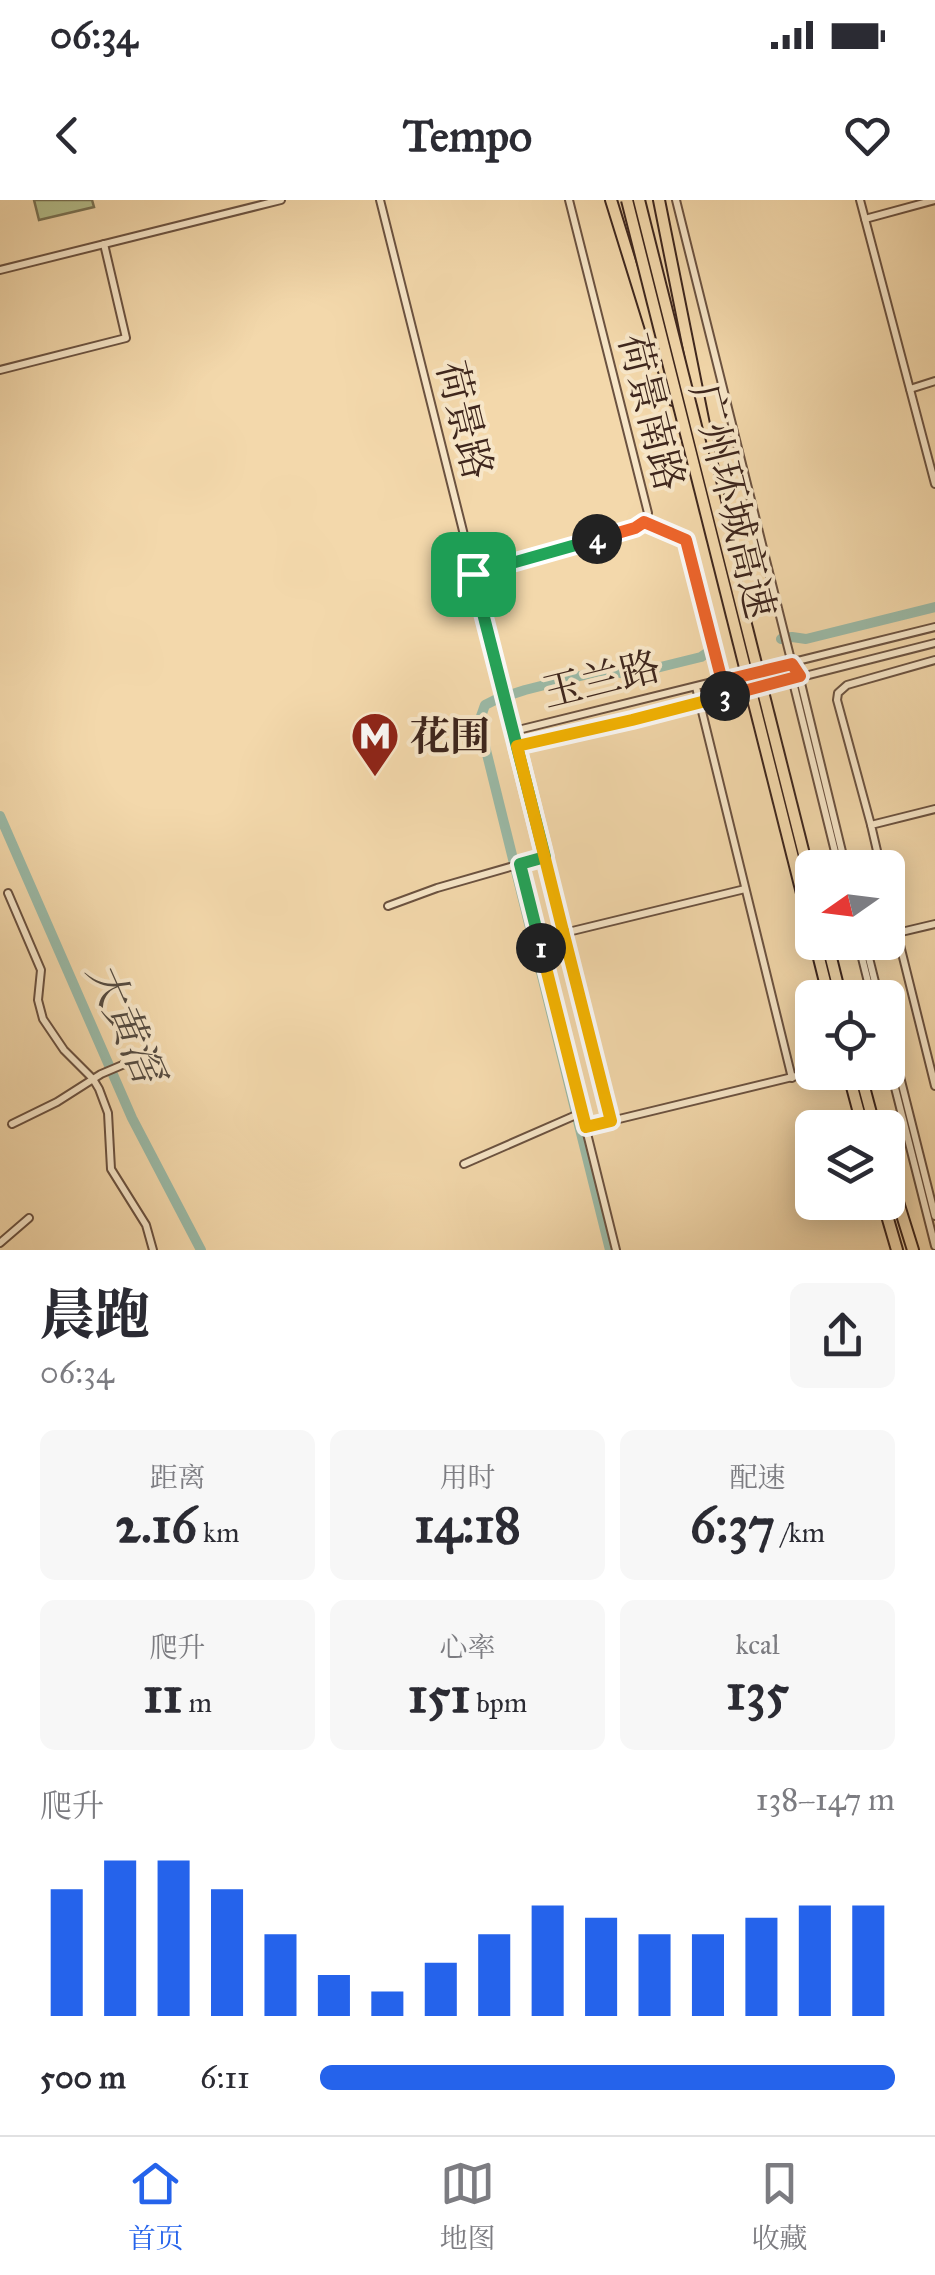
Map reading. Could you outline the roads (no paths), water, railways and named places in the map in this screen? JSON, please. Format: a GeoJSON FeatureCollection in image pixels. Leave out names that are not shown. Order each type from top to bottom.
{"type":"FeatureCollection","features":[{"type":"Feature","properties":{"kind":"highway"},"geometry":{"type":"LineString","coordinates":[[612,200],[714,549]]}},
{"type":"Feature","properties":{"kind":"highway","name":"广州环城高速"},"geometry":{"type":"LineString","coordinates":[[627,200],[795,864]]}},
{"type":"Feature","properties":{"kind":"highway","name":"广州环城高速"},"geometry":{"type":"LineString","coordinates":[[638,200],[803,850]]}},
{"type":"Feature","properties":{"kind":"highway"},"geometry":{"type":"LineString","coordinates":[[656,200],[688,340],[738,598]]}},
{"type":"Feature","properties":{"kind":"highway"},"geometry":{"type":"LineString","coordinates":[[889,1220],[898,1250]]}},
{"type":"Feature","properties":{"kind":"highway"},"geometry":{"type":"LineString","coordinates":[[904,1220],[913,1250]]}},
{"type":"Feature","properties":{"kind":"street"},"geometry":{"type":"LineString","coordinates":[[0,270],[280,200]]}},
{"type":"Feature","properties":{"kind":"street","name":"荷景路"},"geometry":{"type":"LineString","coordinates":[[380,200],[611,1121]]}},
{"type":"Feature","properties":{"kind":"street","name":"荷景南路"},"geometry":{"type":"LineString","coordinates":[[473,574],[635,528],[648,513],[569,200]]}},
{"type":"Feature","properties":{"kind":"street"},"geometry":{"type":"LineString","coordinates":[[676,200],[839,850]]}},
{"type":"Feature","properties":{"kind":"street"},"geometry":{"type":"LineString","coordinates":[[860,200],[934,478]]}},
{"type":"Feature","properties":{"kind":"street"},"geometry":{"type":"LineString","coordinates":[[866,219],[935,200]]}},
{"type":"Feature","properties":{"kind":"street"},"geometry":{"type":"LineString","coordinates":[[0,370],[126,338],[104,244]]}},
{"type":"Feature","properties":{"kind":"street"},"geometry":{"type":"LineString","coordinates":[[910,388],[935,381]]}},
{"type":"Feature","properties":{"kind":"street"},"geometry":{"type":"LineString","coordinates":[[644,522],[686,540],[722,681]]}},
{"type":"Feature","properties":{"kind":"street","name":"玉兰路"},"geometry":{"type":"LineString","coordinates":[[514,731],[935,627]]}},
{"type":"Feature","properties":{"kind":"street","name":"玉兰路"},"geometry":{"type":"LineString","coordinates":[[517,746],[935,643]]}},
{"type":"Feature","properties":{"kind":"street"},"geometry":{"type":"LineString","coordinates":[[877,850],[838,693],[847,684],[935,660]]}},
{"type":"Feature","properties":{"kind":"street"},"geometry":{"type":"LineString","coordinates":[[696,687],[792,1078]]}},
{"type":"Feature","properties":{"kind":"street"},"geometry":{"type":"LineString","coordinates":[[871,826],[935,809]]}},
{"type":"Feature","properties":{"kind":"street"},"geometry":{"type":"LineString","coordinates":[[388,906],[545,857]]}},
{"type":"Feature","properties":{"kind":"street"},"geometry":{"type":"LineString","coordinates":[[520,864],[616,1250]]}},
{"type":"Feature","properties":{"kind":"street"},"geometry":{"type":"LineString","coordinates":[[564,933],[745,889]]}},
{"type":"Feature","properties":{"kind":"street"},"geometry":{"type":"LineString","coordinates":[[8,894],[41,970],[38,1000],[43,1019],[64,1050],[92,1080],[108,1109],[111,1169],[146,1224],[153,1250]]}},
{"type":"Feature","properties":{"kind":"street"},"geometry":{"type":"LineString","coordinates":[[905,932],[935,924]]}},
{"type":"Feature","properties":{"kind":"street"},"geometry":{"type":"LineString","coordinates":[[904,960],[935,1086]]}},
{"type":"Feature","properties":{"kind":"street"},"geometry":{"type":"LineString","coordinates":[[12,1124],[127,1063]]}},
{"type":"Feature","properties":{"kind":"street"},"geometry":{"type":"LineString","coordinates":[[586,1127],[795,1077]]}},
{"type":"Feature","properties":{"kind":"street"},"geometry":{"type":"LineString","coordinates":[[896,1090],[935,1246]]}},
{"type":"Feature","properties":{"kind":"street"},"geometry":{"type":"LineString","coordinates":[[903,1090],[935,1216]]}},
{"type":"Feature","properties":{"kind":"street"},"geometry":{"type":"LineString","coordinates":[[464,1164],[582,1112]]}},
{"type":"Feature","properties":{"kind":"street"},"geometry":{"type":"LineString","coordinates":[[0,1243],[29,1218]]}},
{"type":"Feature","properties":{"kind":"waterway"},"geometry":{"type":"LineString","coordinates":[[781,639],[806,639],[935,607]]}},
{"type":"Feature","properties":{"kind":"waterway"},"geometry":{"type":"LineString","coordinates":[[610,1250],[479,722],[485,705],[525,690],[600,671],[632,674],[701,657],[710,651]]}},
{"type":"Feature","properties":{"kind":"waterway","name":"大黄滘"},"geometry":{"type":"LineString","coordinates":[[0,816],[132,1118],[201,1250]]}},
{"type":"Feature","properties":{"kind":"place","name":"花围"},"geometry":{"type":"Point","coordinates":[375,778]}}]}
